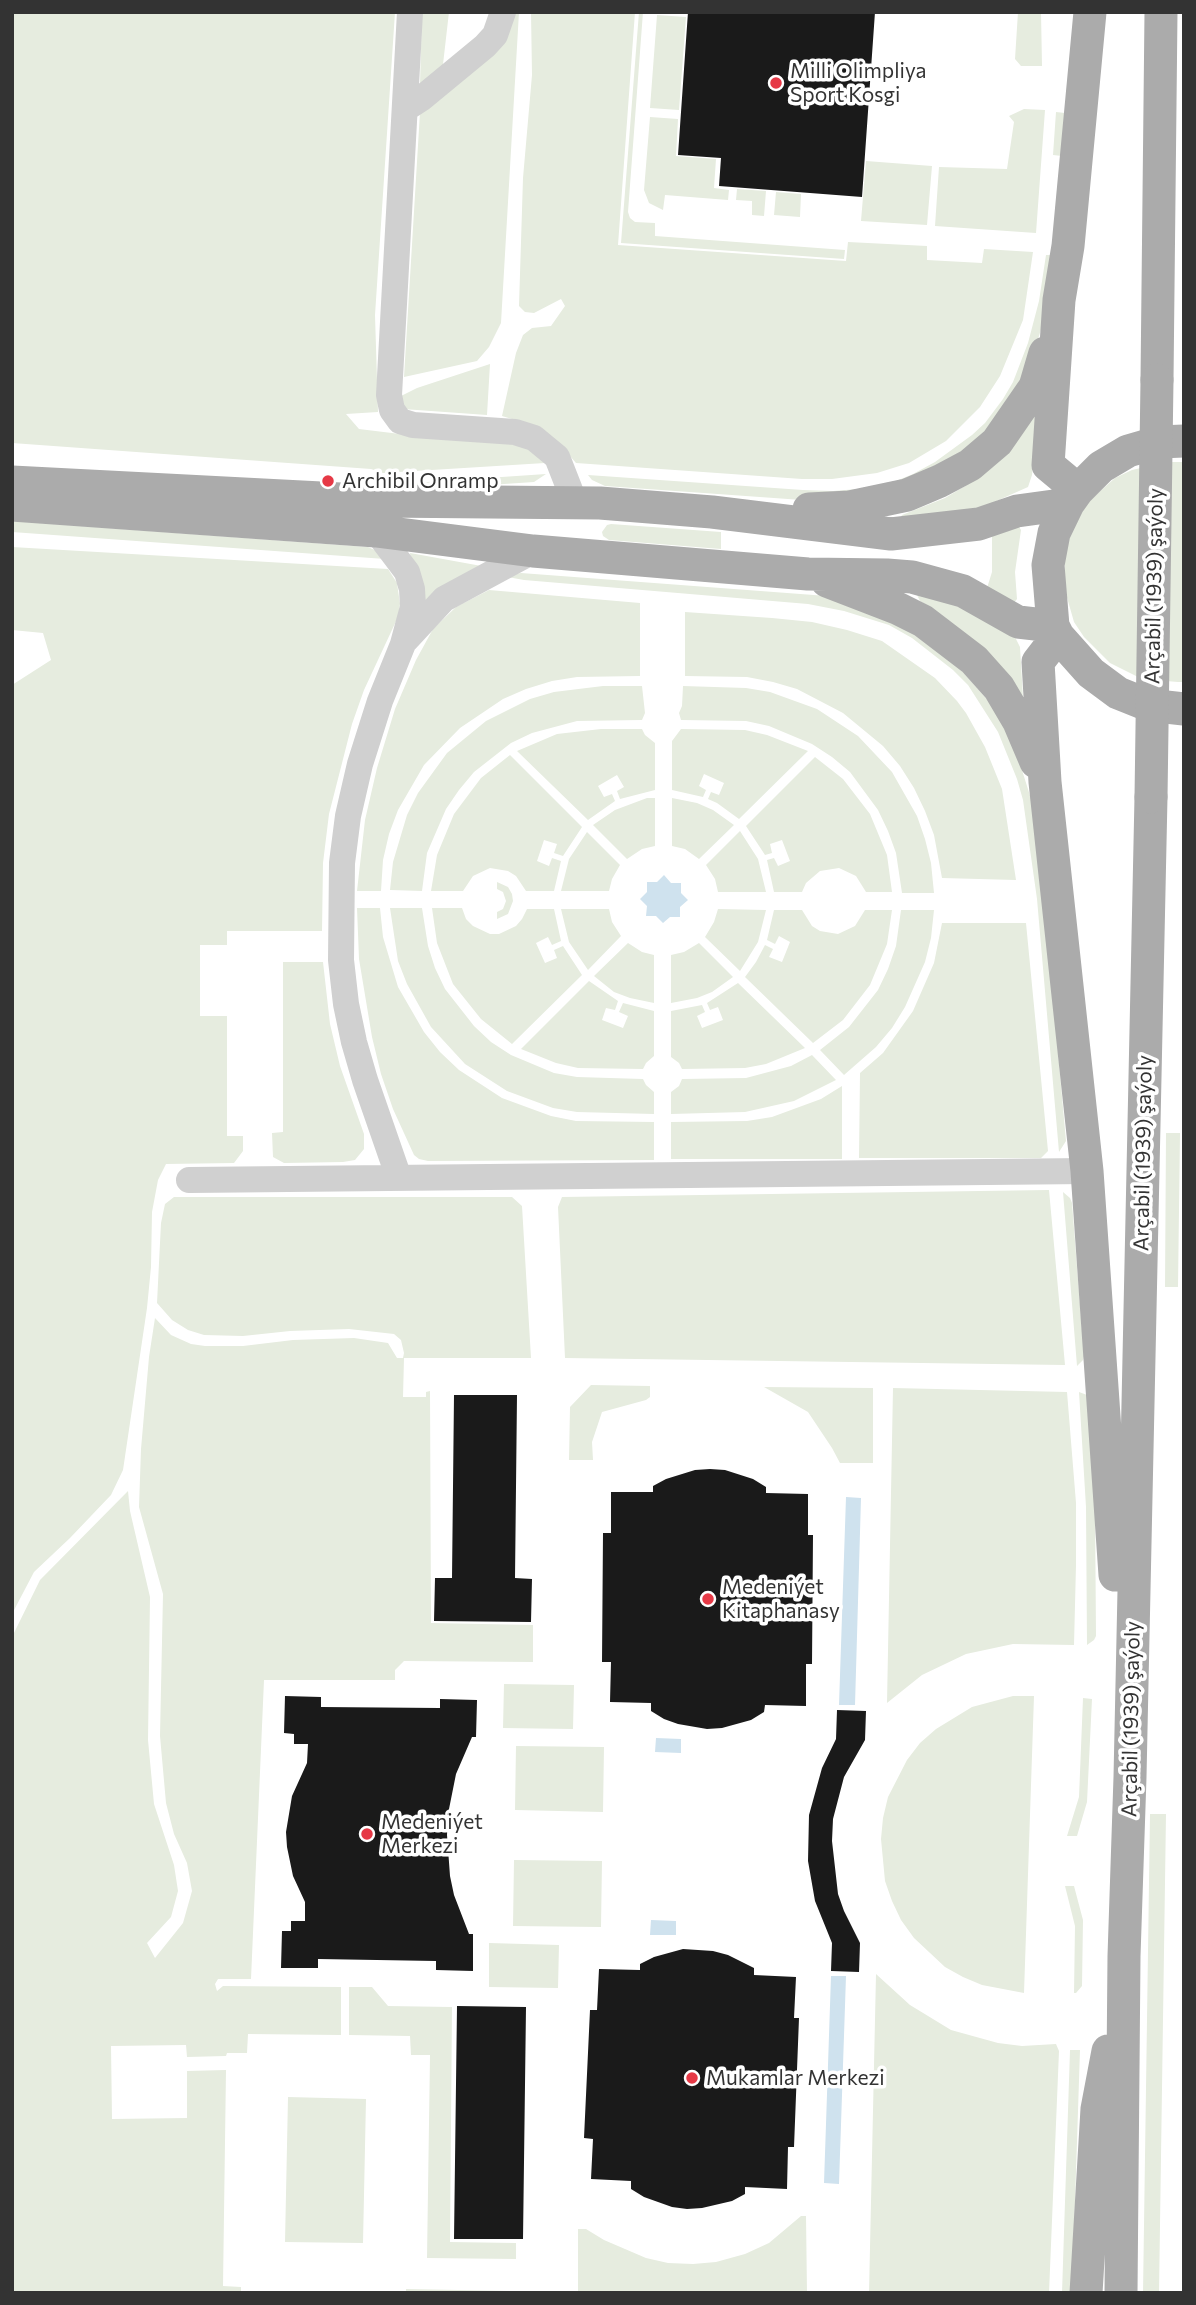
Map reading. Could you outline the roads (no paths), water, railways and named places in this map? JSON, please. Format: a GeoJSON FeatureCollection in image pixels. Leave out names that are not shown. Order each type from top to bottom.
{"type":"FeatureCollection","features":[{"type":"Feature","properties":{"kind":"main road"},"geometry":{"type":"LineString","coordinates":[[1073,497],[1048,465],[1059,300],[1068,246],[1090,12]]}},
{"type":"Feature","properties":{"kind":"main road","name":"Arçabil (1939) şaýoly"},"geometry":{"type":"LineString","coordinates":[[1121,2293],[1124,1956],[1151,797],[1161,12]]}},
{"type":"Feature","properties":{"kind":"main road"},"geometry":{"type":"LineString","coordinates":[[712,512],[850,507],[906,495],[970,465],[997,442],[1035,387],[1059,300]]}},
{"type":"Feature","properties":{"kind":"main road"},"geometry":{"type":"LineString","coordinates":[[1184,441],[1159,442],[1128,451],[1101,467],[1073,497],[1054,533],[1048,565],[1056,631],[1091,673],[1118,692],[1148,705],[1184,709]]}},
{"type":"Feature","properties":{"kind":"main road"},"geometry":{"type":"LineString","coordinates":[[12,482],[379,501],[600,503],[712,512],[891,534],[979,524],[1073,497]]}},
{"type":"Feature","properties":{"kind":"main road"},"geometry":{"type":"LineString","coordinates":[[12,505],[376,530],[533,551],[808,574],[912,577],[963,591],[1018,622],[1056,631]]}},
{"type":"Feature","properties":{"kind":"main road"},"geometry":{"type":"LineString","coordinates":[[808,574],[897,608],[923,621],[974,660],[999,688],[1019,722],[1045,782]]}},
{"type":"Feature","properties":{"kind":"main road"},"geometry":{"type":"LineString","coordinates":[[1056,631],[1038,662],[1045,782],[1087,1171],[1130,1777]]}},
{"type":"Feature","properties":{"kind":"main road"},"geometry":{"type":"LineString","coordinates":[[1086,2293],[1097,2109],[1124,1956]]}},
{"type":"Feature","properties":{"kind":"street"},"geometry":{"type":"LineString","coordinates":[[410,12],[389,395],[392,410],[400,421],[413,425],[515,432],[534,438],[557,457],[575,503]]}},
{"type":"Feature","properties":{"kind":"street"},"geometry":{"type":"LineString","coordinates":[[405,109],[485,46],[495,34],[503,12]]}},
{"type":"Feature","properties":{"kind":"street"},"geometry":{"type":"LineString","coordinates":[[376,530],[407,572],[413,607],[403,644],[380,701],[360,764],[351,803],[342,863],[341,960],[349,1017],[365,1080],[399,1178]]}},
{"type":"Feature","properties":{"kind":"street"},"geometry":{"type":"LineString","coordinates":[[403,644],[444,599],[533,551]]}},
{"type":"Feature","properties":{"kind":"street"},"geometry":{"type":"LineString","coordinates":[[189,1180],[1087,1171]]}},
{"type":"Feature","properties":{"kind":"water"},"geometry":{"type":"Polygon","coordinates":[[[664,875],[671,883],[681,883],[681,893],[688,900],[680,907],[680,917],[670,917],[663,923],[656,916],[646,916],[647,906],[640,899],[647,892],[647,882],[657,882],[664,875]]]}},
{"type":"Feature","properties":{"kind":"water"},"geometry":{"type":"Polygon","coordinates":[[[846,1497],[861,1498],[855,1705],[839,1705],[846,1497]]]}},
{"type":"Feature","properties":{"kind":"water"},"geometry":{"type":"Polygon","coordinates":[[[656,1738],[681,1739],[681,1753],[655,1752],[656,1738]]]}},
{"type":"Feature","properties":{"kind":"water"},"geometry":{"type":"Polygon","coordinates":[[[651,1920],[676,1921],[676,1935],[650,1935],[651,1920]]]}},
{"type":"Feature","properties":{"kind":"water"},"geometry":{"type":"Polygon","coordinates":[[[831,1976],[846,1976],[839,2184],[824,2183],[831,1976]]]}},
{"type":"Feature","properties":{"kind":"place","name":"Milli Olimpliya Sport Kosgi"},"geometry":{"type":"Point","coordinates":[776,83]}},
{"type":"Feature","properties":{"kind":"place","name":"Archibil Onramp"},"geometry":{"type":"Point","coordinates":[328,481]}},
{"type":"Feature","properties":{"kind":"place","name":"Medeniýet Kitaphanasy"},"geometry":{"type":"Point","coordinates":[708,1599]}},
{"type":"Feature","properties":{"kind":"place","name":"Medeniýet Merkezi"},"geometry":{"type":"Point","coordinates":[367,1834]}},
{"type":"Feature","properties":{"kind":"place","name":"Mukamlar Merkezi"},"geometry":{"type":"Point","coordinates":[692,2078]}}]}
